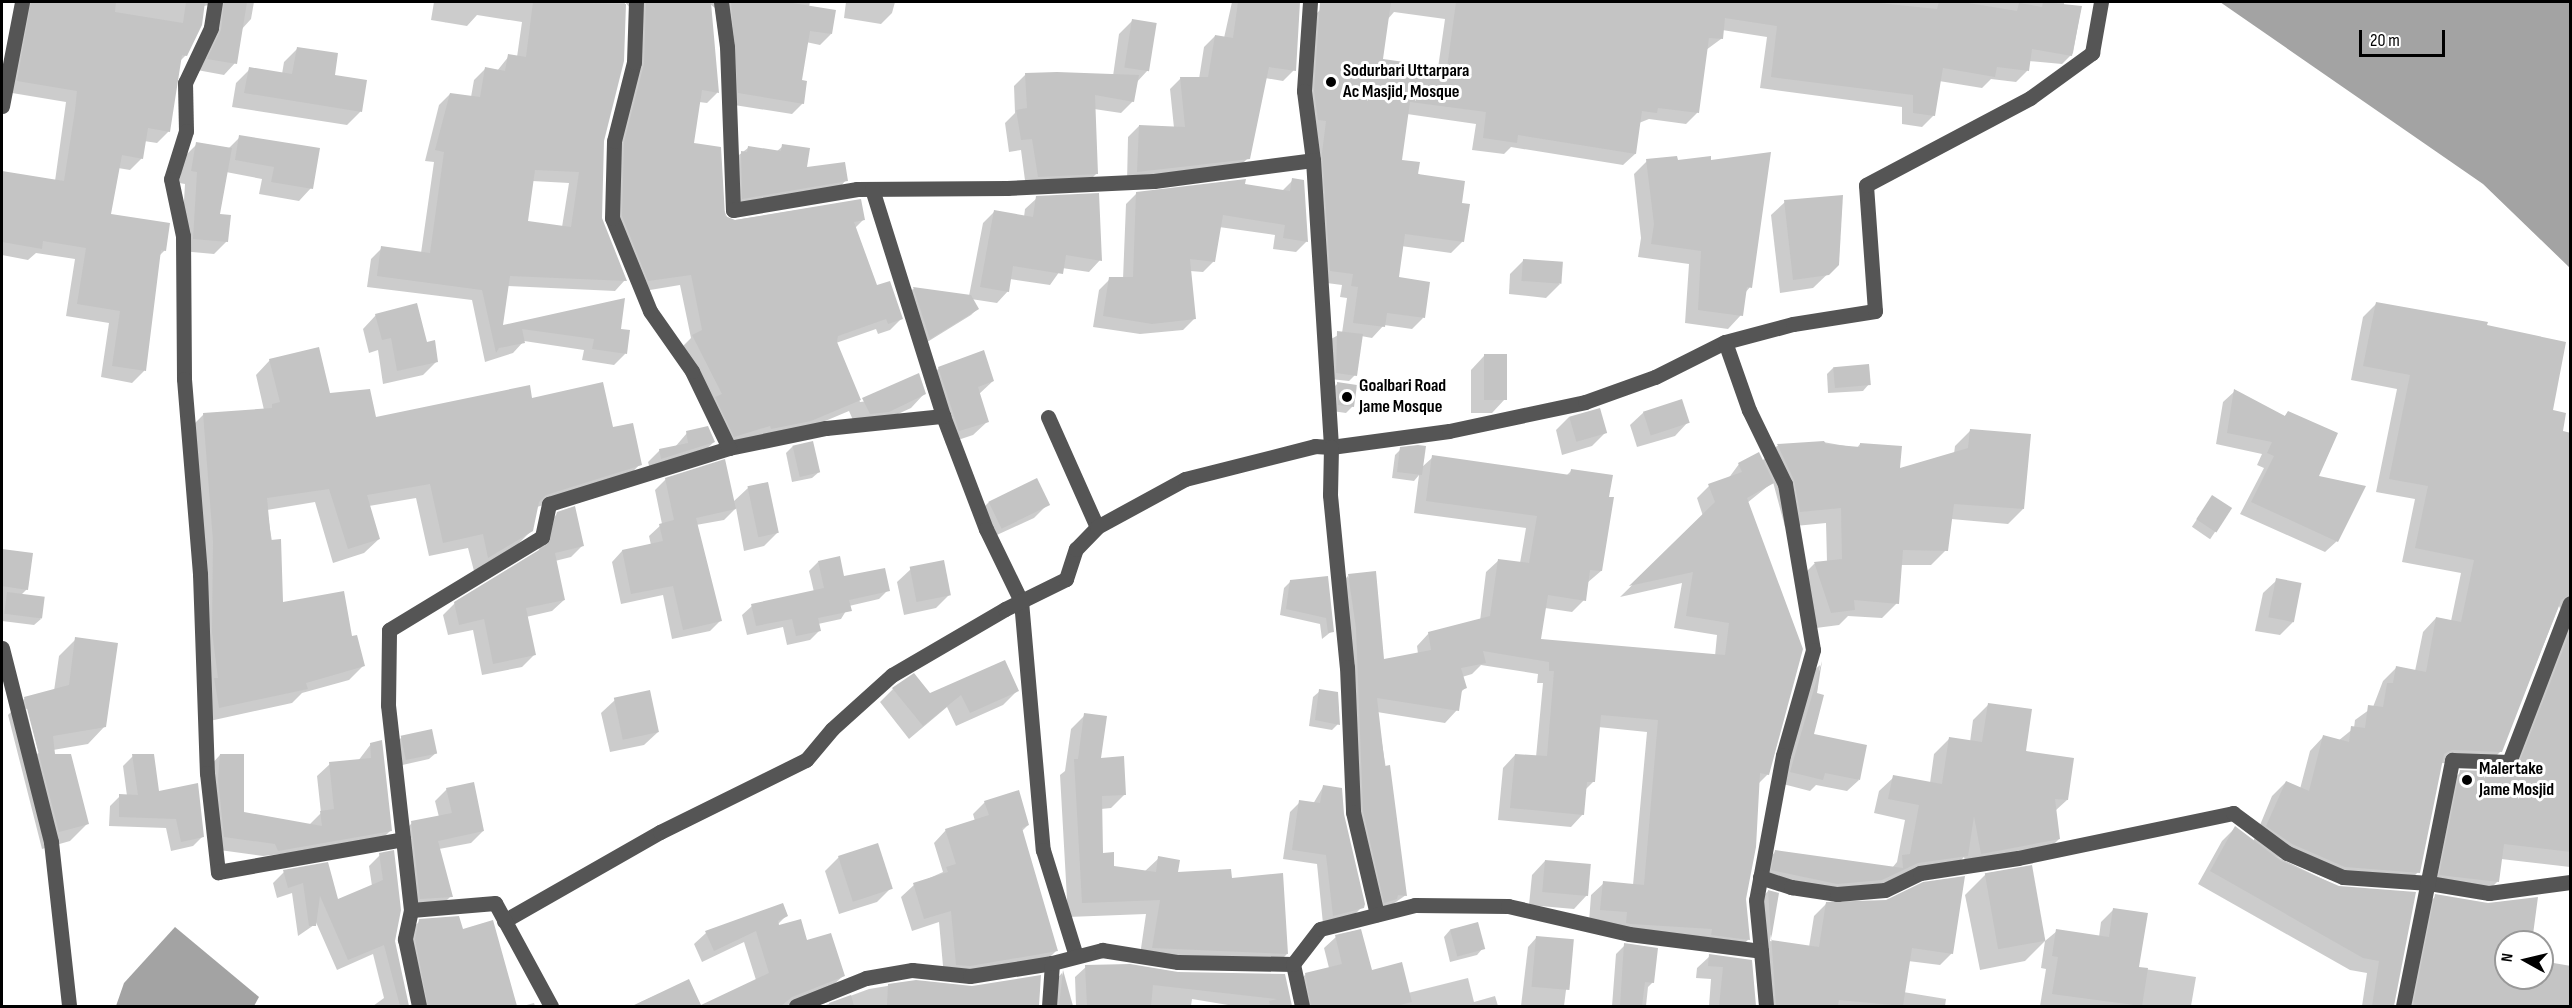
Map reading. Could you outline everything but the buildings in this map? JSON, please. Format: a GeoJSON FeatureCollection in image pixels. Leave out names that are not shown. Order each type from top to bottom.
{"type":"FeatureCollection","features":[{"type":"Feature","properties":{"kind":"street"},"geometry":{"type":"LineString","coordinates":[[2,106],[22,2]]}},
{"type":"Feature","properties":{"kind":"street"},"geometry":{"type":"LineString","coordinates":[[214,2],[211,28],[185,83],[186,131],[171,179],[183,236],[184,379],[200,574],[207,773],[218,872],[403,839]]}},
{"type":"Feature","properties":{"kind":"street"},"geometry":{"type":"LineString","coordinates":[[636,2],[634,62],[614,141],[612,219],[650,311],[692,370],[729,448]]}},
{"type":"Feature","properties":{"kind":"street"},"geometry":{"type":"LineString","coordinates":[[721,2],[727,47],[733,210],[872,189],[1007,188],[1154,181],[1313,160]]}},
{"type":"Feature","properties":{"kind":"street"},"geometry":{"type":"LineString","coordinates":[[1310,2],[1304,91],[1313,160],[1331,447],[1330,495],[1347,668],[1353,812],[1377,914]]}},
{"type":"Feature","properties":{"kind":"street"},"geometry":{"type":"LineString","coordinates":[[504,921],[660,832],[806,760],[832,729],[892,675],[1021,601],[1066,579],[1076,549],[1097,527],[1185,479],[1315,446],[1331,447],[1449,430],[1585,402],[1655,377],[1725,342],[1793,324],[1875,311],[1866,185],[2030,98],[2092,53],[2101,2]]}},
{"type":"Feature","properties":{"kind":"street"},"geometry":{"type":"LineString","coordinates":[[872,189],[943,416],[986,529],[1021,601],[1043,850],[1076,956]]}},
{"type":"Feature","properties":{"kind":"street"},"geometry":{"type":"LineString","coordinates":[[1725,342],[1749,410],[1785,484],[1813,650],[1783,755],[1756,900],[1766,1006]]}},
{"type":"Feature","properties":{"kind":"street"},"geometry":{"type":"LineString","coordinates":[[419,1006],[405,939],[411,910],[388,705],[389,630],[542,537],[549,504],[729,448],[826,428],[943,416]]}},
{"type":"Feature","properties":{"kind":"street"},"geometry":{"type":"LineString","coordinates":[[1048,417],[1097,527]]}},
{"type":"Feature","properties":{"kind":"street"},"geometry":{"type":"LineString","coordinates":[[2403,1006],[2452,760],[2509,762],[2571,603]]}},
{"type":"Feature","properties":{"kind":"street"},"geometry":{"type":"LineString","coordinates":[[2,648],[51,842],[68,972],[69,1006]]}},
{"type":"Feature","properties":{"kind":"street"},"geometry":{"type":"LineString","coordinates":[[1760,877],[1791,887],[1837,894],[1886,890],[1920,873],[2018,858],[2233,813],[2287,853],[2343,877],[2429,883],[2489,893],[2571,882]]}},
{"type":"Feature","properties":{"kind":"street"},"geometry":{"type":"LineString","coordinates":[[411,910],[495,903],[551,1006]]}},
{"type":"Feature","properties":{"kind":"street"},"geometry":{"type":"LineString","coordinates":[[1302,1006],[1293,964],[1320,929],[1415,905],[1508,906],[1629,934],[1761,951]]}},
{"type":"Feature","properties":{"kind":"street"},"geometry":{"type":"LineString","coordinates":[[796,1006],[866,978],[912,970],[970,976],[1052,963],[1102,950],[1178,962],[1293,964]]}},
{"type":"Feature","properties":{"kind":"street"},"geometry":{"type":"LineString","coordinates":[[1049,1006],[1052,963]]}},
{"type":"Feature","properties":{"kind":"shaded area"},"geometry":{"type":"Polygon","coordinates":[[[2220,2],[2570,2],[2570,268],[2483,184],[2220,2]]]}},
{"type":"Feature","properties":{"kind":"shaded area"},"geometry":{"type":"Polygon","coordinates":[[[175,927],[259,997],[254,1006],[116,1006],[124,983],[175,927]]]}},
{"type":"Feature","properties":{"kind":"place","name":"Sodurbari Uttarpara Ac Masjid, Mosque"},"geometry":{"type":"Point","coordinates":[1331,82]}},
{"type":"Feature","properties":{"kind":"place","name":"Goalbari Road Jame Mosque"},"geometry":{"type":"Point","coordinates":[1347,397]}},
{"type":"Feature","properties":{"kind":"place","name":"Malertake Jame Mosjid"},"geometry":{"type":"Point","coordinates":[2467,780]}}]}
